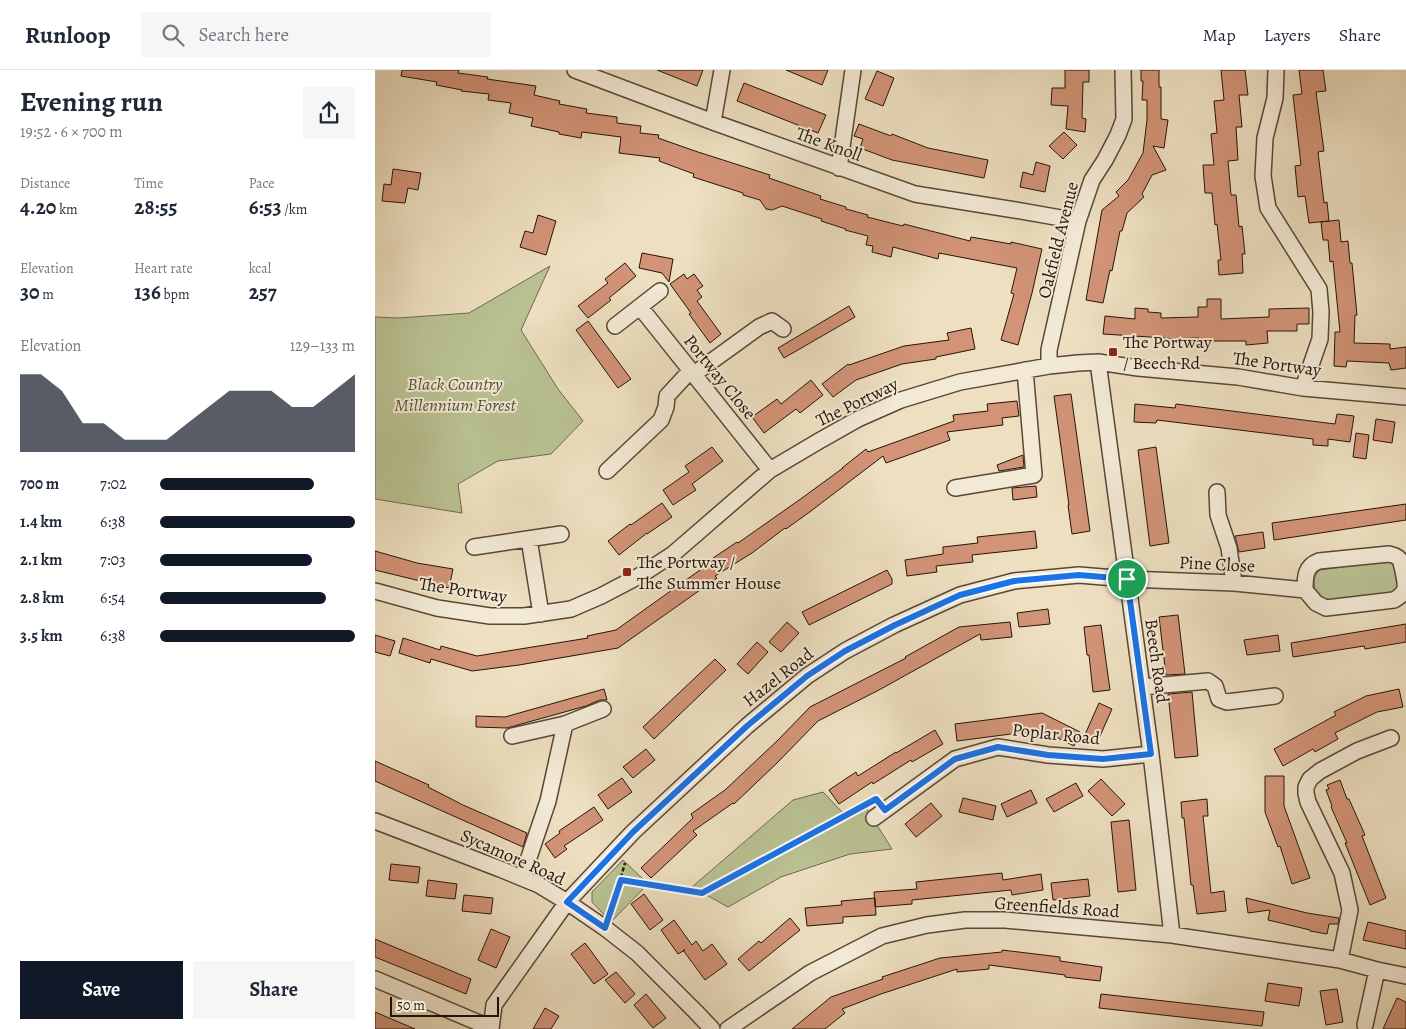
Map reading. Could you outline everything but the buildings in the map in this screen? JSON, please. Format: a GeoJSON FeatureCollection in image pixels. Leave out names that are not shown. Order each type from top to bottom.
{"type":"FeatureCollection","features":[{"type":"Feature","properties":{"kind":"street","name":"The Knoll"},"geometry":{"type":"LineString","coordinates":[[575,70],[839,168],[915,194],[1078,222]]}},
{"type":"Feature","properties":{"kind":"street"},"geometry":{"type":"LineString","coordinates":[[713,122],[722,70]]}},
{"type":"Feature","properties":{"kind":"street"},"geometry":{"type":"LineString","coordinates":[[839,168],[853,70]]}},
{"type":"Feature","properties":{"kind":"street","name":"Oakfield Avenue"},"geometry":{"type":"LineString","coordinates":[[1049,366],[1049,350],[1078,222],[1092,180],[1118,135],[1124,118],[1123,70]]}},
{"type":"Feature","properties":{"kind":"street"},"geometry":{"type":"LineString","coordinates":[[1276,70],[1275,98],[1265,138],[1263,176],[1269,208],[1319,289],[1321,312],[1320,339],[1303,388]]}},
{"type":"Feature","properties":{"kind":"street"},"geometry":{"type":"LineString","coordinates":[[615,326],[661,291]]}},
{"type":"Feature","properties":{"kind":"street","name":"Portway Close"},"geometry":{"type":"LineString","coordinates":[[640,307],[771,470]]}},
{"type":"Feature","properties":{"kind":"street"},"geometry":{"type":"LineString","coordinates":[[607,471],[661,420],[666,407],[667,396],[692,372],[759,327],[772,321],[783,329]]}},
{"type":"Feature","properties":{"kind":"street","name":"The Portway"},"geometry":{"type":"LineString","coordinates":[[375,591],[437,608],[490,616],[524,616],[571,609],[641,576],[673,554],[771,470],[858,419],[901,400],[960,382],[1049,366],[1098,362],[1138,368],[1238,376],[1303,388],[1406,396]]}},
{"type":"Feature","properties":{"kind":"street","name":"Beech Road"},"geometry":{"type":"LineString","coordinates":[[1098,362],[1151,754],[1172,935]]}},
{"type":"Feature","properties":{"kind":"street"},"geometry":{"type":"LineString","coordinates":[[955,488],[1034,475],[1025,370]]}},
{"type":"Feature","properties":{"kind":"street"},"geometry":{"type":"LineString","coordinates":[[1217,492],[1218,515],[1229,548],[1234,583]]}},
{"type":"Feature","properties":{"kind":"street"},"geometry":{"type":"LineString","coordinates":[[474,547],[561,534]]}},
{"type":"Feature","properties":{"kind":"street"},"geometry":{"type":"LineString","coordinates":[[529,538],[541,614]]}},
{"type":"Feature","properties":{"kind":"street"},"geometry":{"type":"LineString","coordinates":[[1389,554],[1395,555],[1399,559],[1405,589],[1401,596],[1394,600],[1326,608],[1316,603],[1305,590],[1305,575],[1313,564],[1319,561],[1389,554]]}},
{"type":"Feature","properties":{"kind":"street","name":"Hazel Road"},"geometry":{"type":"LineString","coordinates":[[491,1029],[494,1005],[567,902],[633,832],[747,726],[807,676],[845,651],[960,595],[1014,581],[1079,575],[1127,579]]}},
{"type":"Feature","properties":{"kind":"street","name":"Pine Close"},"geometry":{"type":"LineString","coordinates":[[1127,579],[1234,583],[1305,590]]}},
{"type":"Feature","properties":{"kind":"street"},"geometry":{"type":"LineString","coordinates":[[1142,687],[1208,681],[1215,686],[1219,699],[1227,702],[1275,696]]}},
{"type":"Feature","properties":{"kind":"street"},"geometry":{"type":"LineString","coordinates":[[512,736],[565,724],[603,709]]}},
{"type":"Feature","properties":{"kind":"street"},"geometry":{"type":"LineString","coordinates":[[522,878],[548,801],[565,724]]}},
{"type":"Feature","properties":{"kind":"street"},"geometry":{"type":"LineString","coordinates":[[1340,960],[1350,910],[1342,873],[1308,802],[1307,787],[1310,779],[1320,771],[1357,751],[1391,738]]}},
{"type":"Feature","properties":{"kind":"street","name":"Poplar Road"},"geometry":{"type":"LineString","coordinates":[[878,809],[955,759],[998,747],[1048,755],[1103,759],[1151,754]]}},
{"type":"Feature","properties":{"kind":"street","name":"Sycamore Road"},"geometry":{"type":"LineString","coordinates":[[375,821],[539,885],[567,902],[637,953],[712,1029]]}},
{"type":"Feature","properties":{"kind":"street","name":"Greenfields Road"},"geometry":{"type":"LineString","coordinates":[[729,1029],[810,973],[883,936],[927,924],[965,920],[1005,920],[1172,935],[1340,960],[1406,976]]}},
{"type":"Feature","properties":{"kind":"street"},"geometry":{"type":"LineString","coordinates":[[1365,1026],[1377,970]]}},
{"type":"Feature","properties":{"kind":"street"},"geometry":{"type":"LineString","coordinates":[[375,979],[491,1029]]}},
{"type":"Feature","properties":{"kind":"path"},"geometry":{"type":"LineString","coordinates":[[621,880],[702,893],[878,809]]}},
{"type":"Feature","properties":{"kind":"path"},"geometry":{"type":"LineString","coordinates":[[605,928],[627,856]]}},
{"type":"Feature","properties":{"kind":"green space","name":"Black Country Millennium Forest"},"geometry":{"type":"Polygon","coordinates":[[[550,266],[521,330],[558,389],[583,421],[551,454],[498,461],[458,484],[462,513],[375,499],[375,317],[398,318],[469,313],[550,266]]]}},
{"type":"Feature","properties":{"kind":"green space"},"geometry":{"type":"Polygon","coordinates":[[[1390,560],[1393,563],[1398,588],[1392,595],[1325,603],[1316,594],[1315,579],[1317,572],[1320,570],[1390,560]]]}},
{"type":"Feature","properties":{"kind":"green space"},"geometry":{"type":"Polygon","coordinates":[[[823,792],[843,813],[863,803],[892,849],[850,854],[781,877],[728,907],[692,887],[793,800],[823,792]]]}},
{"type":"Feature","properties":{"kind":"green space"},"geometry":{"type":"Polygon","coordinates":[[[623,860],[644,880],[645,887],[611,922],[592,902],[592,892],[623,860]]]}},
{"type":"Feature","properties":{"kind":"place","name":"The Portway / Beech Rd"},"geometry":{"type":"Point","coordinates":[1113,352]}},
{"type":"Feature","properties":{"kind":"place","name":"The Portway / The Summer House"},"geometry":{"type":"Point","coordinates":[627,572]}},
{"type":"Feature","properties":{"kind":"route"},"geometry":{"type":"LineString","coordinates":[[1079,575],[1127,579],[1151,754],[1103,759],[1048,755],[998,747],[955,759],[885,810],[876,799],[702,893],[621,880],[605,928],[567,902],[633,832],[747,726],[807,676],[845,651],[960,595],[1014,581],[1079,575]]}}]}
